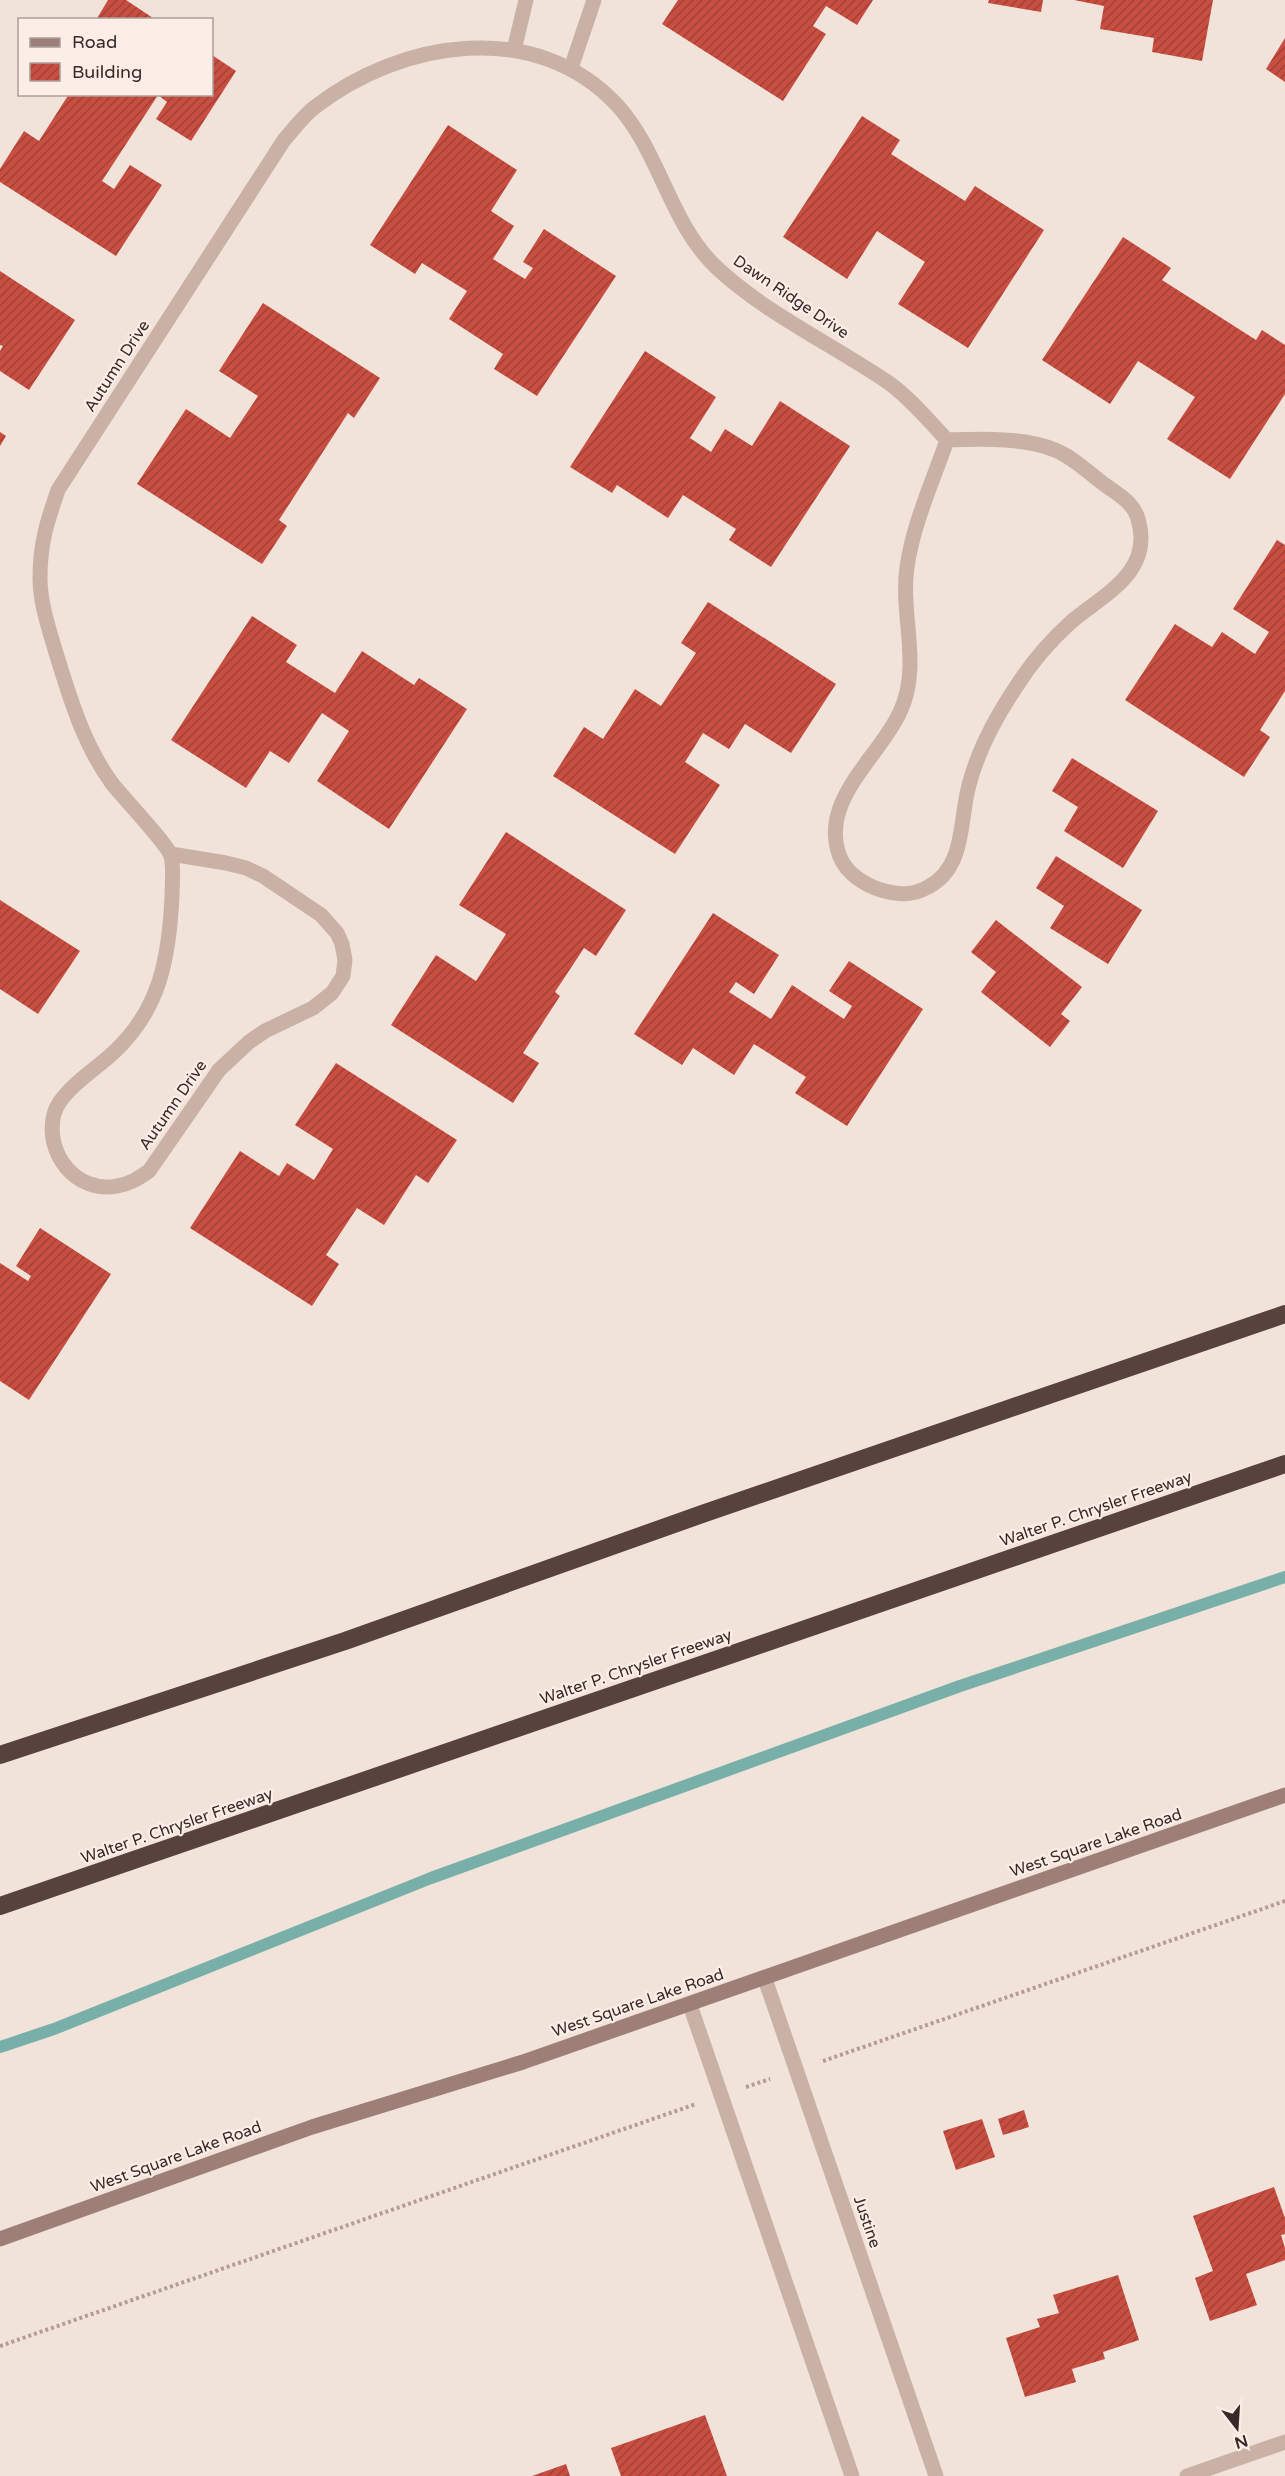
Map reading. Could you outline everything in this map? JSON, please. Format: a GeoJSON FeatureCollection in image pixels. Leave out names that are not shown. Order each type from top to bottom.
{"type":"FeatureCollection","features":[{"type":"Feature","properties":{"kind":"highway"},"geometry":{"type":"LineString","coordinates":[[0,1755],[345,1641],[717,1509],[1285,1314]]}},
{"type":"Feature","properties":{"kind":"highway","name":"Walter P. Chrysler Freeway"},"geometry":{"type":"LineString","coordinates":[[0,1906],[1285,1464]]}},
{"type":"Feature","properties":{"kind":"main road","name":"West Square Lake Road"},"geometry":{"type":"LineString","coordinates":[[0,2239],[312,2127],[523,2062],[1285,1796]]}},
{"type":"Feature","properties":{"kind":"street"},"geometry":{"type":"LineString","coordinates":[[514,50],[526,0]]}},
{"type":"Feature","properties":{"kind":"street"},"geometry":{"type":"LineString","coordinates":[[571,68],[594,0]]}},
{"type":"Feature","properties":{"kind":"street","name":"Autumn Drive"},"geometry":{"type":"LineString","coordinates":[[171,854],[246,868],[321,915],[337,933],[342,944],[345,960],[343,976],[332,993],[313,1008],[249,1042],[219,1070],[149,1171],[133,1182],[115,1187],[97,1186],[80,1180],[66,1169],[56,1151],[52,1132],[54,1114],[60,1100],[114,1052],[134,1030],[157,992],[168,940],[172,894],[171,854],[112,783],[93,754],[74,711],[47,625],[40,581],[44,530],[58,490],[284,140],[314,108],[356,80],[400,62],[439,52],[478,46],[547,57]]}},
{"type":"Feature","properties":{"kind":"street","name":"Dawn Ridge Drive"},"geometry":{"type":"LineString","coordinates":[[547,57],[571,68],[590,81],[617,105],[642,141],[694,241],[710,261],[728,278],[770,308],[891,384],[947,440]]}},
{"type":"Feature","properties":{"kind":"street"},"geometry":{"type":"LineString","coordinates":[[947,440],[1024,441],[1057,451],[1128,501],[1138,517],[1141,539],[1138,560],[1126,580],[1071,622],[1042,650],[1016,687],[985,742],[968,786],[961,838],[954,860],[940,881],[918,892],[896,895],[870,887],[853,875],[841,860],[836,844],[834,822],[843,800],[900,712],[908,689],[910,665],[905,602],[906,570],[912,541],[947,440]]}},
{"type":"Feature","properties":{"kind":"street","name":"Justine"},"geometry":{"type":"LineString","coordinates":[[765,1979],[936,2476]]}},
{"type":"Feature","properties":{"kind":"street"},"geometry":{"type":"LineString","coordinates":[[690,2005],[852,2476]]}},
{"type":"Feature","properties":{"kind":"street"},"geometry":{"type":"LineString","coordinates":[[1187,2476],[1285,2442]]}},
{"type":"Feature","properties":{"kind":"path"},"geometry":{"type":"LineString","coordinates":[[816,2063],[1285,1901]]}},
{"type":"Feature","properties":{"kind":"path"},"geometry":{"type":"LineString","coordinates":[[741,2088],[777,2077]]}},
{"type":"Feature","properties":{"kind":"path"},"geometry":{"type":"LineString","coordinates":[[0,2346],[701,2103]]}},
{"type":"Feature","properties":{"kind":"building"},"geometry":{"type":"Polygon","coordinates":[[[108,0],[126,0],[153,18],[97,18],[108,0]]]}},
{"type":"Feature","properties":{"kind":"building"},"geometry":{"type":"Polygon","coordinates":[[[678,0],[873,0],[857,25],[826,6],[813,26],[826,34],[783,101],[662,24],[678,0]]]}},
{"type":"Feature","properties":{"kind":"building"},"geometry":{"type":"Polygon","coordinates":[[[989,0],[1043,0],[1041,12],[988,3],[989,0]]]}},
{"type":"Feature","properties":{"kind":"building"},"geometry":{"type":"Polygon","coordinates":[[[1074,0],[1213,0],[1202,61],[1152,52],[1154,38],[1100,29],[1104,6],[1074,0]]]}},
{"type":"Feature","properties":{"kind":"building"},"geometry":{"type":"Polygon","coordinates":[[[1285,38],[1285,82],[1266,69],[1285,38]]]}},
{"type":"Feature","properties":{"kind":"building"},"geometry":{"type":"Polygon","coordinates":[[[213,56],[236,71],[191,141],[156,119],[167,102],[159,96],[213,96],[213,56]]]}},
{"type":"Feature","properties":{"kind":"building"},"geometry":{"type":"Polygon","coordinates":[[[68,96],[157,96],[102,181],[114,189],[130,165],[162,185],[116,256],[0,182],[0,169],[24,131],[39,141],[68,96]]]}},
{"type":"Feature","properties":{"kind":"building"},"geometry":{"type":"Polygon","coordinates":[[[862,116],[900,140],[891,154],[965,201],[975,186],[1044,230],[968,348],[898,304],[925,262],[877,231],[847,279],[783,237],[862,116]]]}},
{"type":"Feature","properties":{"kind":"building"},"geometry":{"type":"Polygon","coordinates":[[[448,125],[517,170],[491,211],[514,226],[493,259],[525,279],[533,268],[523,262],[544,229],[616,276],[537,396],[494,369],[503,354],[449,319],[467,291],[422,263],[415,274],[370,245],[448,125]]]}},
{"type":"Feature","properties":{"kind":"building"},"geometry":{"type":"Polygon","coordinates":[[[1123,237],[1171,268],[1162,280],[1256,340],[1262,330],[1285,345],[1285,394],[1230,479],[1167,439],[1195,397],[1138,361],[1110,404],[1042,360],[1123,237]]]}},
{"type":"Feature","properties":{"kind":"building"},"geometry":{"type":"Polygon","coordinates":[[[0,271],[75,320],[29,390],[0,371],[0,351],[3,346],[0,345],[0,271]]]}},
{"type":"Feature","properties":{"kind":"building"},"geometry":{"type":"Polygon","coordinates":[[[263,303],[380,378],[354,418],[348,413],[279,520],[287,526],[262,564],[137,484],[186,409],[230,438],[258,396],[219,371],[263,303]]]}},
{"type":"Feature","properties":{"kind":"building"},"geometry":{"type":"Polygon","coordinates":[[[645,351],[716,397],[690,438],[711,452],[725,429],[752,446],[780,401],[850,446],[771,567],[729,540],[736,529],[683,495],[668,518],[617,485],[612,493],[570,467],[645,351]]]}},
{"type":"Feature","properties":{"kind":"building"},"geometry":{"type":"Polygon","coordinates":[[[0,432],[6,436],[0,446],[0,432]]]}},
{"type":"Feature","properties":{"kind":"building"},"geometry":{"type":"Polygon","coordinates":[[[1277,540],[1285,545],[1285,691],[1260,730],[1270,737],[1244,777],[1125,700],[1175,624],[1212,647],[1222,632],[1255,654],[1269,632],[1233,609],[1277,540]]]}},
{"type":"Feature","properties":{"kind":"building"},"geometry":{"type":"Polygon","coordinates":[[[708,602],[836,684],[791,753],[745,724],[729,749],[703,733],[685,762],[720,785],[675,854],[553,776],[584,727],[603,739],[635,689],[661,706],[696,653],[681,643],[708,602]]]}},
{"type":"Feature","properties":{"kind":"building"},"geometry":{"type":"Polygon","coordinates":[[[252,616],[297,645],[286,662],[335,693],[362,651],[414,685],[419,678],[467,709],[389,829],[317,781],[349,731],[322,713],[289,763],[270,751],[246,788],[171,740],[252,616]]]}},
{"type":"Feature","properties":{"kind":"building"},"geometry":{"type":"Polygon","coordinates":[[[1072,758],[1158,811],[1123,868],[1064,831],[1078,807],[1052,791],[1072,758]]]}},
{"type":"Feature","properties":{"kind":"building"},"geometry":{"type":"Polygon","coordinates":[[[506,832],[626,910],[596,956],[584,948],[555,992],[560,996],[523,1053],[539,1063],[513,1103],[391,1025],[436,955],[476,981],[506,934],[459,905],[506,832]]]}},
{"type":"Feature","properties":{"kind":"building"},"geometry":{"type":"Polygon","coordinates":[[[1056,856],[1142,910],[1108,964],[1050,928],[1064,906],[1036,888],[1056,856]]]}},
{"type":"Feature","properties":{"kind":"building"},"geometry":{"type":"Polygon","coordinates":[[[0,900],[80,951],[38,1014],[0,989],[0,900]]]}},
{"type":"Feature","properties":{"kind":"building"},"geometry":{"type":"Polygon","coordinates":[[[713,913],[779,955],[754,994],[736,982],[729,992],[771,1019],[792,985],[844,1019],[852,1006],[829,991],[849,961],[923,1009],[847,1126],[795,1093],[806,1077],[754,1044],[734,1075],[693,1048],[682,1065],[634,1034],[713,913]]]}},
{"type":"Feature","properties":{"kind":"building"},"geometry":{"type":"Polygon","coordinates":[[[996,920],[1082,987],[1061,1014],[1070,1021],[1050,1047],[981,992],[996,972],[971,952],[996,920]]]}},
{"type":"Feature","properties":{"kind":"building"},"geometry":{"type":"Polygon","coordinates":[[[336,1063],[457,1140],[428,1183],[416,1175],[384,1225],[357,1208],[326,1255],[339,1264],[312,1306],[190,1228],[240,1151],[279,1176],[287,1163],[314,1180],[333,1149],[295,1125],[336,1063]]]}},
{"type":"Feature","properties":{"kind":"building"},"geometry":{"type":"Polygon","coordinates":[[[40,1228],[111,1274],[29,1400],[0,1381],[0,1263],[28,1281],[31,1276],[16,1266],[40,1228]]]}},
{"type":"Feature","properties":{"kind":"building"},"geometry":{"type":"Polygon","coordinates":[[[1024,2110],[1029,2127],[1003,2135],[998,2119],[1024,2110]]]}},
{"type":"Feature","properties":{"kind":"building"},"geometry":{"type":"Polygon","coordinates":[[[982,2119],[995,2157],[956,2170],[943,2131],[982,2119]]]}},
{"type":"Feature","properties":{"kind":"building"},"geometry":{"type":"Polygon","coordinates":[[[1274,2187],[1285,2218],[1285,2234],[1281,2235],[1285,2248],[1285,2260],[1246,2274],[1257,2305],[1210,2321],[1195,2278],[1213,2271],[1193,2216],[1274,2187]]]}},
{"type":"Feature","properties":{"kind":"building"},"geometry":{"type":"Polygon","coordinates":[[[1118,2275],[1139,2340],[1103,2352],[1105,2359],[1072,2369],[1076,2382],[1025,2397],[1006,2338],[1040,2327],[1037,2319],[1059,2313],[1053,2295],[1118,2275]]]}},
{"type":"Feature","properties":{"kind":"building"},"geometry":{"type":"Polygon","coordinates":[[[705,2415],[727,2476],[621,2476],[611,2448],[705,2415]]]}},
{"type":"Feature","properties":{"kind":"building"},"geometry":{"type":"Polygon","coordinates":[[[566,2464],[570,2476],[532,2476],[566,2464]]]}},
{"type":"Feature","properties":{"kind":"waterway"},"geometry":{"type":"LineString","coordinates":[[0,2047],[54,2029],[431,1878],[960,1686],[1285,1577]]}}]}
